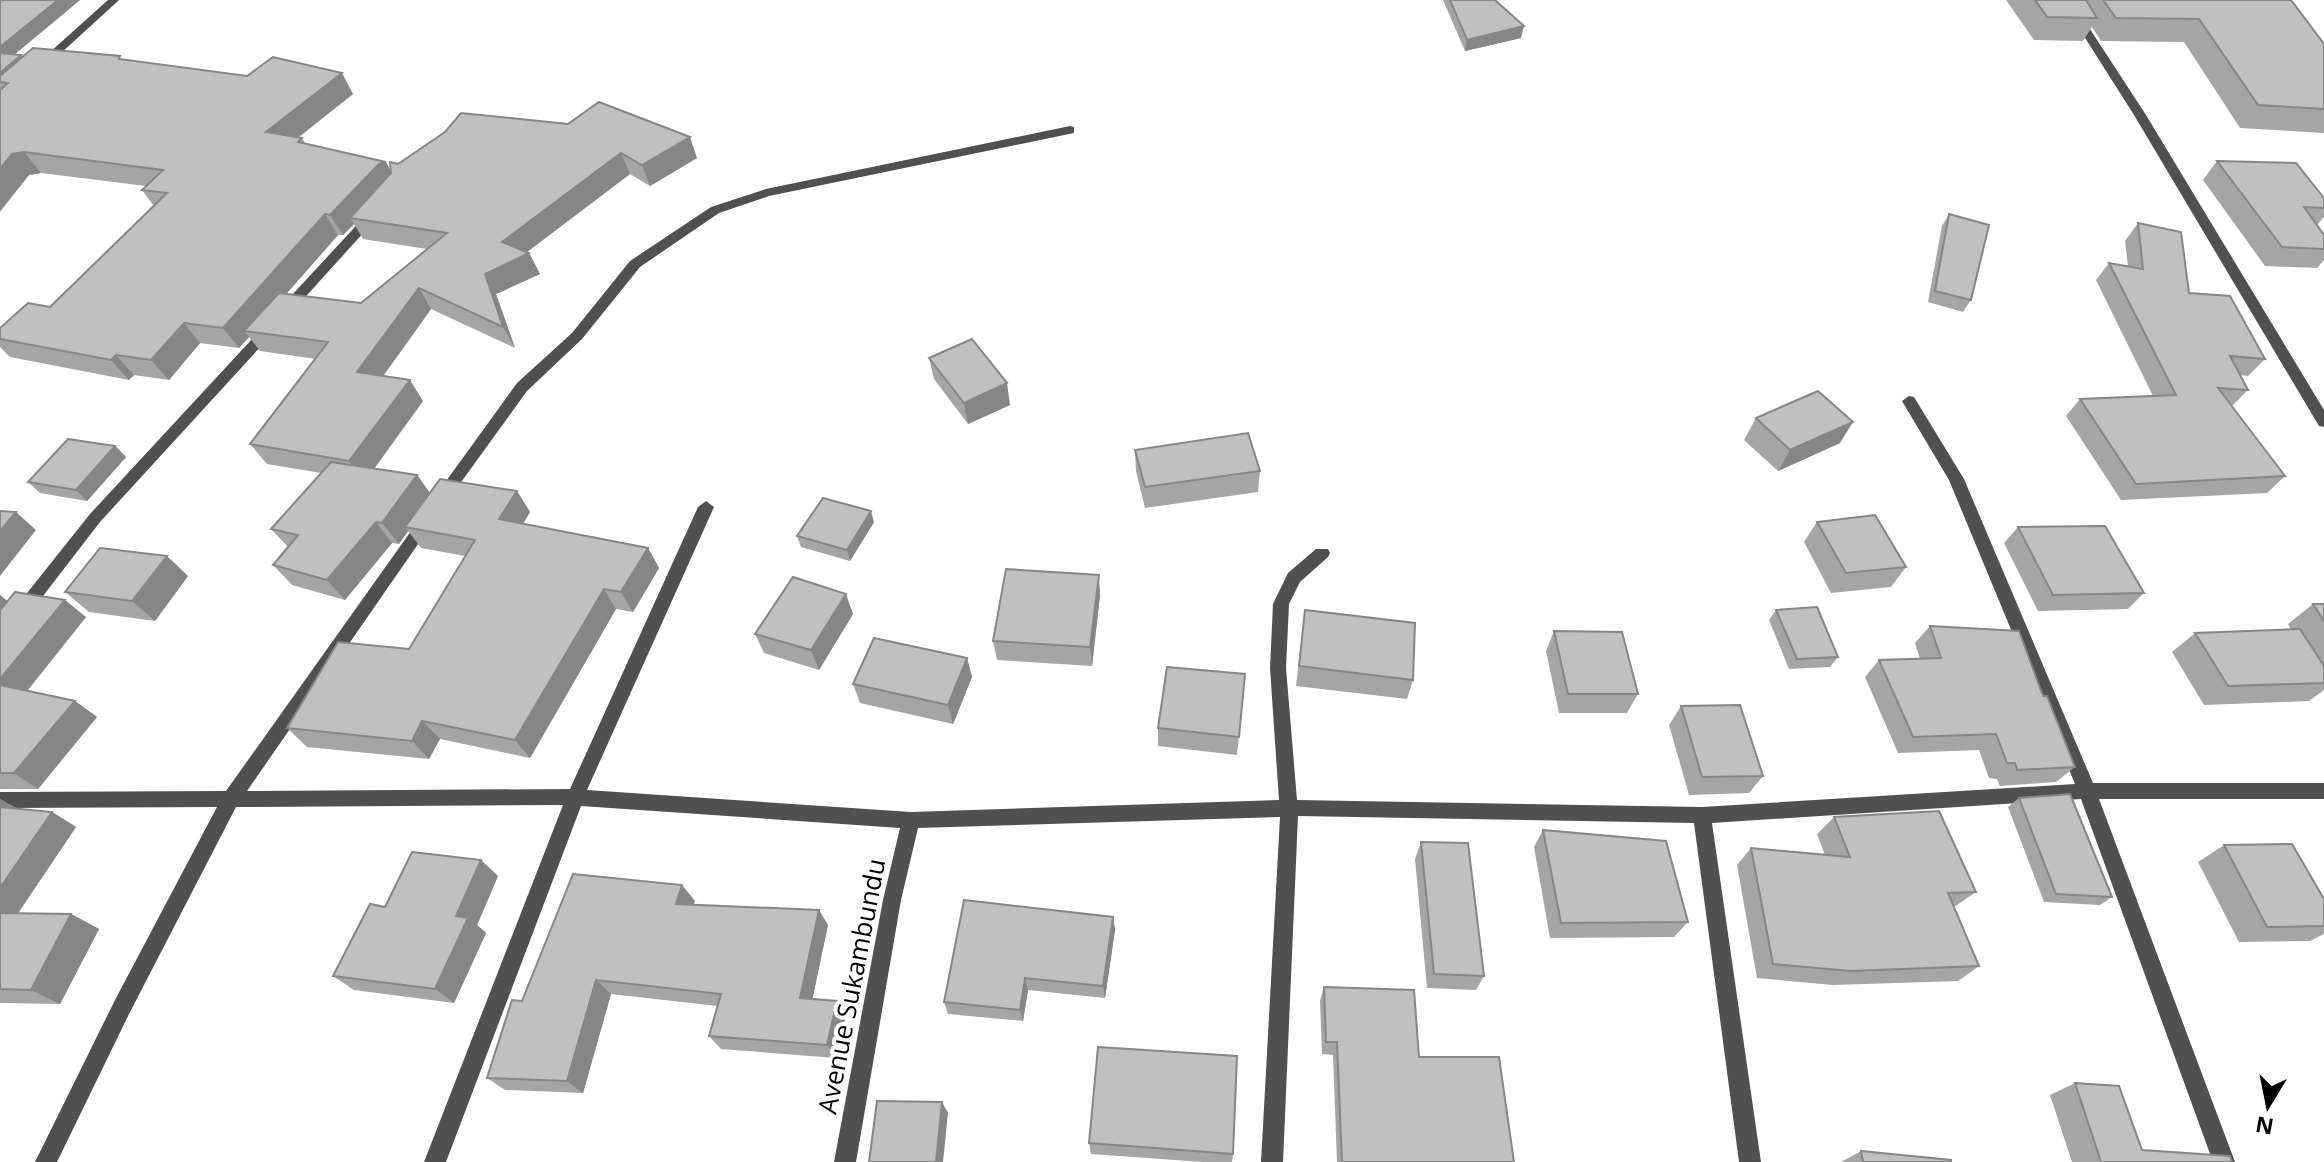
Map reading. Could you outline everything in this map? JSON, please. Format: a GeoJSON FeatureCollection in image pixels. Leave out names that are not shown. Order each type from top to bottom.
{"type":"FeatureCollection","features":[{"type":"Feature","properties":{"kind":"street"},"geometry":{"type":"LineString","coordinates":[[34,72],[114,0]]}},
{"type":"Feature","properties":{"kind":"street"},"geometry":{"type":"LineString","coordinates":[[2066,0],[2140,115],[2324,422]]}},
{"type":"Feature","properties":{"kind":"street"},"geometry":{"type":"LineString","coordinates":[[46,1162],[122,1007],[231,799],[522,387],[577,336],[635,264],[715,210],[766,193],[1070,130]]}},
{"type":"Feature","properties":{"kind":"street"},"geometry":{"type":"LineString","coordinates":[[0,639],[95,518],[386,201]]}},
{"type":"Feature","properties":{"kind":"street"},"geometry":{"type":"LineString","coordinates":[[1909,401],[1956,479],[2087,791],[2224,1162]]}},
{"type":"Feature","properties":{"kind":"street"},"geometry":{"type":"LineString","coordinates":[[435,1162],[575,797],[706,507]]}},
{"type":"Feature","properties":{"kind":"street"},"geometry":{"type":"LineString","coordinates":[[1272,1162],[1289,808],[1278,668],[1281,604],[1294,578],[1322,553]]}},
{"type":"Feature","properties":{"kind":"street"},"geometry":{"type":"LineString","coordinates":[[0,800],[575,797],[911,820],[1289,808],[1702,815],[2087,791],[2324,791]]}},
{"type":"Feature","properties":{"kind":"street"},"geometry":{"type":"LineString","coordinates":[[1702,815],[1750,1162]]}},
{"type":"Feature","properties":{"kind":"street","name":"Avenue Sukambundu"},"geometry":{"type":"LineString","coordinates":[[845,1162],[892,900],[911,820]]}},
{"type":"Feature","properties":{"kind":"building"},"geometry":{"type":"Polygon","coordinates":[[[0,0],[58,0],[0,47],[0,0]]]}},
{"type":"Feature","properties":{"kind":"building"},"geometry":{"type":"Polygon","coordinates":[[[1450,0],[1495,0],[1524,26],[1467,40],[1450,0]]]}},
{"type":"Feature","properties":{"kind":"building"},"geometry":{"type":"Polygon","coordinates":[[[2035,0],[2086,0],[2097,18],[2047,17],[2035,0]]]}},
{"type":"Feature","properties":{"kind":"building"},"geometry":{"type":"Polygon","coordinates":[[[2103,0],[2291,0],[2324,44],[2324,109],[2258,105],[2199,19],[2116,18],[2103,0]]]}},
{"type":"Feature","properties":{"kind":"building"},"geometry":{"type":"Polygon","coordinates":[[[33,48],[120,56],[119,59],[247,76],[273,57],[342,73],[266,132],[302,138],[298,142],[386,162],[379,164],[330,215],[325,214],[223,328],[184,323],[151,360],[116,355],[111,360],[0,339],[0,328],[28,303],[50,307],[167,193],[142,190],[163,170],[24,152],[12,154],[0,169],[0,90],[8,83],[0,82],[0,76],[33,48]]]}},
{"type":"Feature","properties":{"kind":"building"},"geometry":{"type":"Polygon","coordinates":[[[0,53],[21,55],[0,73],[0,53]]]}},
{"type":"Feature","properties":{"kind":"building"},"geometry":{"type":"Polygon","coordinates":[[[599,102],[690,137],[642,165],[621,153],[502,242],[529,253],[485,274],[503,327],[419,288],[357,372],[410,380],[349,461],[250,444],[328,342],[244,331],[279,293],[361,303],[447,233],[350,218],[391,173],[390,162],[398,164],[445,132],[461,113],[568,124],[599,102]]]}},
{"type":"Feature","properties":{"kind":"building"},"geometry":{"type":"Polygon","coordinates":[[[2217,161],[2296,163],[2324,198],[2324,208],[2304,207],[2324,235],[2324,249],[2282,247],[2217,161]]]}},
{"type":"Feature","properties":{"kind":"building"},"geometry":{"type":"Polygon","coordinates":[[[1949,214],[1989,225],[1971,300],[1935,291],[1949,214]]]}},
{"type":"Feature","properties":{"kind":"building"},"geometry":{"type":"Polygon","coordinates":[[[2138,223],[2181,232],[2189,293],[2230,296],[2265,359],[2230,356],[2248,390],[2218,388],[2285,476],[2136,484],[2080,399],[2176,395],[2109,263],[2143,269],[2138,223]]]}},
{"type":"Feature","properties":{"kind":"building"},"geometry":{"type":"Polygon","coordinates":[[[972,339],[1007,383],[964,403],[929,358],[972,339]]]}},
{"type":"Feature","properties":{"kind":"building"},"geometry":{"type":"Polygon","coordinates":[[[1818,391],[1853,422],[1790,450],[1756,418],[1818,391]]]}},
{"type":"Feature","properties":{"kind":"building"},"geometry":{"type":"Polygon","coordinates":[[[1248,433],[1260,471],[1145,487],[1135,450],[1248,433]]]}},
{"type":"Feature","properties":{"kind":"building"},"geometry":{"type":"Polygon","coordinates":[[[68,439],[115,446],[76,490],[28,482],[68,439]]]}},
{"type":"Feature","properties":{"kind":"building"},"geometry":{"type":"Polygon","coordinates":[[[331,462],[417,475],[382,523],[376,522],[327,580],[273,565],[298,535],[271,529],[331,462]]]}},
{"type":"Feature","properties":{"kind":"building"},"geometry":{"type":"Polygon","coordinates":[[[440,479],[517,491],[499,519],[648,548],[621,592],[604,589],[515,740],[422,721],[412,741],[287,728],[338,642],[409,649],[475,540],[405,527],[440,479]]]}},
{"type":"Feature","properties":{"kind":"building"},"geometry":{"type":"Polygon","coordinates":[[[823,498],[871,511],[847,550],[797,536],[823,498]]]}},
{"type":"Feature","properties":{"kind":"building"},"geometry":{"type":"Polygon","coordinates":[[[0,511],[16,512],[0,531],[0,511]]]}},
{"type":"Feature","properties":{"kind":"building"},"geometry":{"type":"Polygon","coordinates":[[[1875,515],[1906,567],[1846,573],[1817,522],[1875,515]]]}},
{"type":"Feature","properties":{"kind":"building"},"geometry":{"type":"Polygon","coordinates":[[[2105,526],[2144,593],[2053,595],[2018,527],[2105,526]]]}},
{"type":"Feature","properties":{"kind":"building"},"geometry":{"type":"Polygon","coordinates":[[[100,548],[167,556],[132,601],[65,592],[100,548]]]}},
{"type":"Feature","properties":{"kind":"building"},"geometry":{"type":"Polygon","coordinates":[[[1006,569],[1099,575],[1090,647],[993,641],[1006,569]]]}},
{"type":"Feature","properties":{"kind":"building"},"geometry":{"type":"Polygon","coordinates":[[[793,577],[846,594],[811,650],[755,634],[793,577]]]}},
{"type":"Feature","properties":{"kind":"building"},"geometry":{"type":"Polygon","coordinates":[[[15,592],[65,600],[0,679],[0,610],[15,592]]]}},
{"type":"Feature","properties":{"kind":"building"},"geometry":{"type":"Polygon","coordinates":[[[2313,604],[2324,604],[2324,621],[2313,604]]]}},
{"type":"Feature","properties":{"kind":"building"},"geometry":{"type":"Polygon","coordinates":[[[1817,607],[1838,657],[1797,659],[1776,610],[1817,607]]]}},
{"type":"Feature","properties":{"kind":"building"},"geometry":{"type":"Polygon","coordinates":[[[1305,610],[1415,623],[1413,680],[1299,666],[1305,610]]]}},
{"type":"Feature","properties":{"kind":"building"},"geometry":{"type":"Polygon","coordinates":[[[1930,626],[2019,631],[2043,696],[2047,696],[2075,767],[2017,770],[2015,763],[2007,763],[1996,734],[1913,737],[1879,660],[1941,658],[1930,626]]]}},
{"type":"Feature","properties":{"kind":"building"},"geometry":{"type":"Polygon","coordinates":[[[2300,629],[2324,666],[2324,683],[2228,686],[2195,633],[2300,629]]]}},
{"type":"Feature","properties":{"kind":"building"},"geometry":{"type":"Polygon","coordinates":[[[1554,631],[1622,632],[1638,694],[1568,694],[1554,631]]]}},
{"type":"Feature","properties":{"kind":"building"},"geometry":{"type":"Polygon","coordinates":[[[874,638],[967,658],[948,705],[853,684],[874,638]]]}},
{"type":"Feature","properties":{"kind":"building"},"geometry":{"type":"Polygon","coordinates":[[[1167,667],[1245,674],[1239,737],[1158,728],[1167,667]]]}},
{"type":"Feature","properties":{"kind":"building"},"geometry":{"type":"Polygon","coordinates":[[[0,685],[75,701],[14,773],[0,773],[0,685]]]}},
{"type":"Feature","properties":{"kind":"building"},"geometry":{"type":"Polygon","coordinates":[[[1740,705],[1763,776],[1702,777],[1681,706],[1740,705]]]}},
{"type":"Feature","properties":{"kind":"building"},"geometry":{"type":"Polygon","coordinates":[[[2070,794],[2112,897],[2056,894],[2019,798],[2070,794]]]}},
{"type":"Feature","properties":{"kind":"building"},"geometry":{"type":"Polygon","coordinates":[[[0,807],[52,812],[0,888],[0,807]]]}},
{"type":"Feature","properties":{"kind":"building"},"geometry":{"type":"Polygon","coordinates":[[[1939,811],[1976,892],[1948,893],[1979,966],[1851,971],[1773,964],[1751,848],[1850,857],[1834,817],[1939,811]]]}},
{"type":"Feature","properties":{"kind":"building"},"geometry":{"type":"Polygon","coordinates":[[[1543,830],[1666,841],[1688,922],[1561,923],[1543,830]]]}},
{"type":"Feature","properties":{"kind":"building"},"geometry":{"type":"Polygon","coordinates":[[[1421,842],[1468,843],[1484,976],[1434,974],[1421,842]]]}},
{"type":"Feature","properties":{"kind":"building"},"geometry":{"type":"Polygon","coordinates":[[[2292,844],[2324,899],[2324,926],[2267,927],[2224,845],[2292,844]]]}},
{"type":"Feature","properties":{"kind":"building"},"geometry":{"type":"Polygon","coordinates":[[[412,852],[481,860],[456,916],[468,918],[435,989],[333,976],[370,904],[385,907],[412,852]]]}},
{"type":"Feature","properties":{"kind":"building"},"geometry":{"type":"Polygon","coordinates":[[[573,874],[682,885],[676,904],[819,910],[800,998],[837,1001],[827,1045],[709,1036],[721,994],[596,980],[567,1081],[487,1078],[512,1000],[522,1001],[573,874]]]}},
{"type":"Feature","properties":{"kind":"building"},"geometry":{"type":"Polygon","coordinates":[[[964,900],[1113,917],[1103,986],[1025,978],[1020,1010],[944,1002],[964,900]]]}},
{"type":"Feature","properties":{"kind":"building"},"geometry":{"type":"Polygon","coordinates":[[[0,913],[71,914],[31,990],[0,989],[0,913]]]}},
{"type":"Feature","properties":{"kind":"building"},"geometry":{"type":"Polygon","coordinates":[[[1324,987],[1414,990],[1419,1057],[1499,1057],[1514,1162],[1342,1162],[1337,1042],[1326,1042],[1324,987]]]}},
{"type":"Feature","properties":{"kind":"building"},"geometry":{"type":"Polygon","coordinates":[[[1098,1047],[1237,1056],[1233,1154],[1089,1143],[1098,1047]]]}},
{"type":"Feature","properties":{"kind":"building"},"geometry":{"type":"Polygon","coordinates":[[[2075,1083],[2119,1086],[2142,1150],[2230,1156],[2232,1162],[2101,1162],[2075,1083]]]}},
{"type":"Feature","properties":{"kind":"building"},"geometry":{"type":"Polygon","coordinates":[[[877,1101],[942,1102],[936,1162],[869,1162],[877,1101]]]}},
{"type":"Feature","properties":{"kind":"building"},"geometry":{"type":"Polygon","coordinates":[[[1861,1151],[1951,1160],[1951,1162],[1863,1162],[1861,1151]]]}}]}
